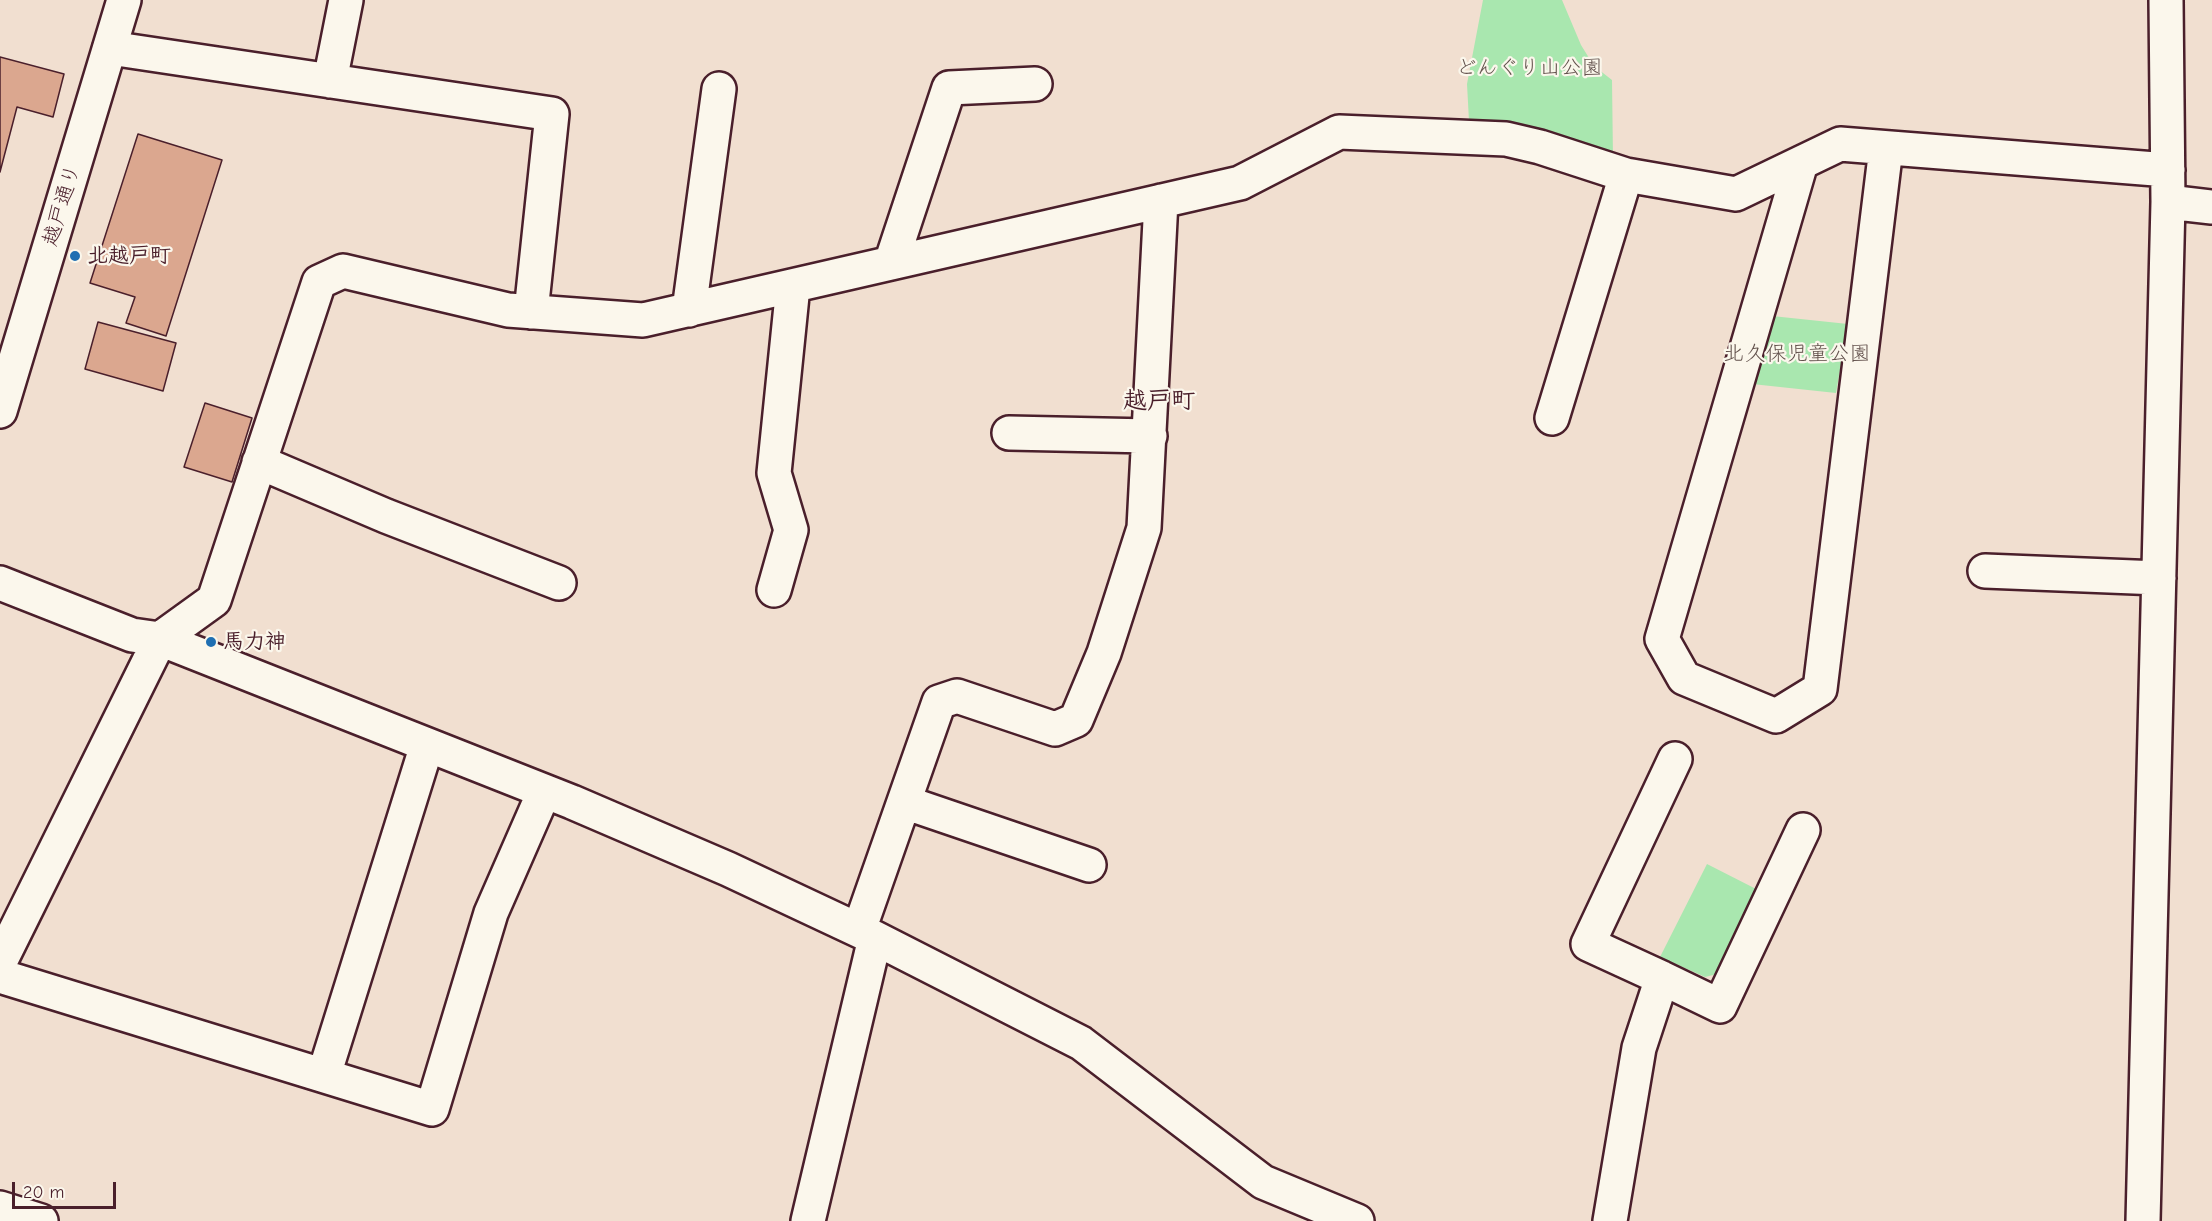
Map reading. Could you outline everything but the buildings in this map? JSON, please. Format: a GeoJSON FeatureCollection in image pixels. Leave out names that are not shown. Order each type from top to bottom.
{"type":"FeatureCollection","features":[{"type":"Feature","properties":{"kind":"street","name":"越戸通り"},"geometry":{"type":"LineString","coordinates":[[0,411],[9,345],[110,48],[124,0]]}},
{"type":"Feature","properties":{"kind":"street"},"geometry":{"type":"LineString","coordinates":[[330,81],[346,0]]}},
{"type":"Feature","properties":{"kind":"street"},"geometry":{"type":"LineString","coordinates":[[2143,1221],[2168,202],[2166,0]]}},
{"type":"Feature","properties":{"kind":"street"},"geometry":{"type":"LineString","coordinates":[[110,48],[552,114],[531,312]]}},
{"type":"Feature","properties":{"kind":"street"},"geometry":{"type":"LineString","coordinates":[[891,263],[949,88],[1035,84]]}},
{"type":"Feature","properties":{"kind":"street"},"geometry":{"type":"LineString","coordinates":[[689,310],[719,89]]}},
{"type":"Feature","properties":{"kind":"street"},"geometry":{"type":"LineString","coordinates":[[0,962],[160,639],[214,600],[319,282],[343,271],[507,310],[643,321],[1240,183],[1339,132],[1506,140],[1540,147],[1626,176],[1736,194],[1840,144],[2168,170]]}},
{"type":"Feature","properties":{"kind":"street"},"geometry":{"type":"LineString","coordinates":[[1801,163],[1662,639],[1684,678],[1776,716],[1820,688],[1886,147]]}},
{"type":"Feature","properties":{"kind":"street"},"geometry":{"type":"LineString","coordinates":[[1552,418],[1626,176]]}},
{"type":"Feature","properties":{"kind":"street"},"geometry":{"type":"LineString","coordinates":[[808,1221],[867,934],[904,802],[939,702],[957,696],[1055,729],[1076,720],[1104,653],[1144,528],[1161,201]]}},
{"type":"Feature","properties":{"kind":"street"},"geometry":{"type":"LineString","coordinates":[[2168,202],[2212,207]]}},
{"type":"Feature","properties":{"kind":"street"},"geometry":{"type":"LineString","coordinates":[[774,590],[791,530],[774,473],[793,286]]}},
{"type":"Feature","properties":{"kind":"street"},"geometry":{"type":"LineString","coordinates":[[1009,433],[1150,436]]}},
{"type":"Feature","properties":{"kind":"street"},"geometry":{"type":"LineString","coordinates":[[259,462],[386,516],[559,583]]}},
{"type":"Feature","properties":{"kind":"street"},"geometry":{"type":"LineString","coordinates":[[1985,571],[2159,578]]}},
{"type":"Feature","properties":{"kind":"street"},"geometry":{"type":"LineString","coordinates":[[0,583],[132,636],[160,639],[544,792],[728,869],[867,934],[1081,1043],[1263,1182],[1357,1221]]}},
{"type":"Feature","properties":{"kind":"street"},"geometry":{"type":"LineString","coordinates":[[324,1075],[427,745]]}},
{"type":"Feature","properties":{"kind":"street"},"geometry":{"type":"LineString","coordinates":[[1675,759],[1588,944],[1720,1006],[1803,830]]}},
{"type":"Feature","properties":{"kind":"street"},"geometry":{"type":"LineString","coordinates":[[0,976],[432,1109],[491,913],[544,792]]}},
{"type":"Feature","properties":{"kind":"street"},"geometry":{"type":"LineString","coordinates":[[904,802],[1089,865]]}},
{"type":"Feature","properties":{"kind":"street"},"geometry":{"type":"LineString","coordinates":[[1610,1221],[1639,1048],[1662,978]]}},
{"type":"Feature","properties":{"kind":"street"},"geometry":{"type":"LineString","coordinates":[[0,1208],[41,1221]]}},
{"type":"Feature","properties":{"kind":"green space","name":"どんぐり山公園"},"geometry":{"type":"Polygon","coordinates":[[[1483,0],[1562,0],[1581,45],[1594,66],[1612,80],[1613,159],[1512,123],[1469,121],[1467,84],[1483,0]]]}},
{"type":"Feature","properties":{"kind":"green space","name":"北久保児童公園"},"geometry":{"type":"Polygon","coordinates":[[[1772,316],[1848,324],[1836,393],[1752,384],[1772,316]]]}},
{"type":"Feature","properties":{"kind":"green space"},"geometry":{"type":"Polygon","coordinates":[[[1707,864],[1760,891],[1721,973],[1705,977],[1660,957],[1707,864]]]}},
{"type":"Feature","properties":{"kind":"place","name":"北越戸町"},"geometry":{"type":"Point","coordinates":[75,256]}},
{"type":"Feature","properties":{"kind":"place","name":"馬力神"},"geometry":{"type":"Point","coordinates":[211,642]}},
{"type":"Feature","properties":{"kind":"district","name":"越戸町"},"geometry":{"type":"Point","coordinates":[1159,401]}}]}
